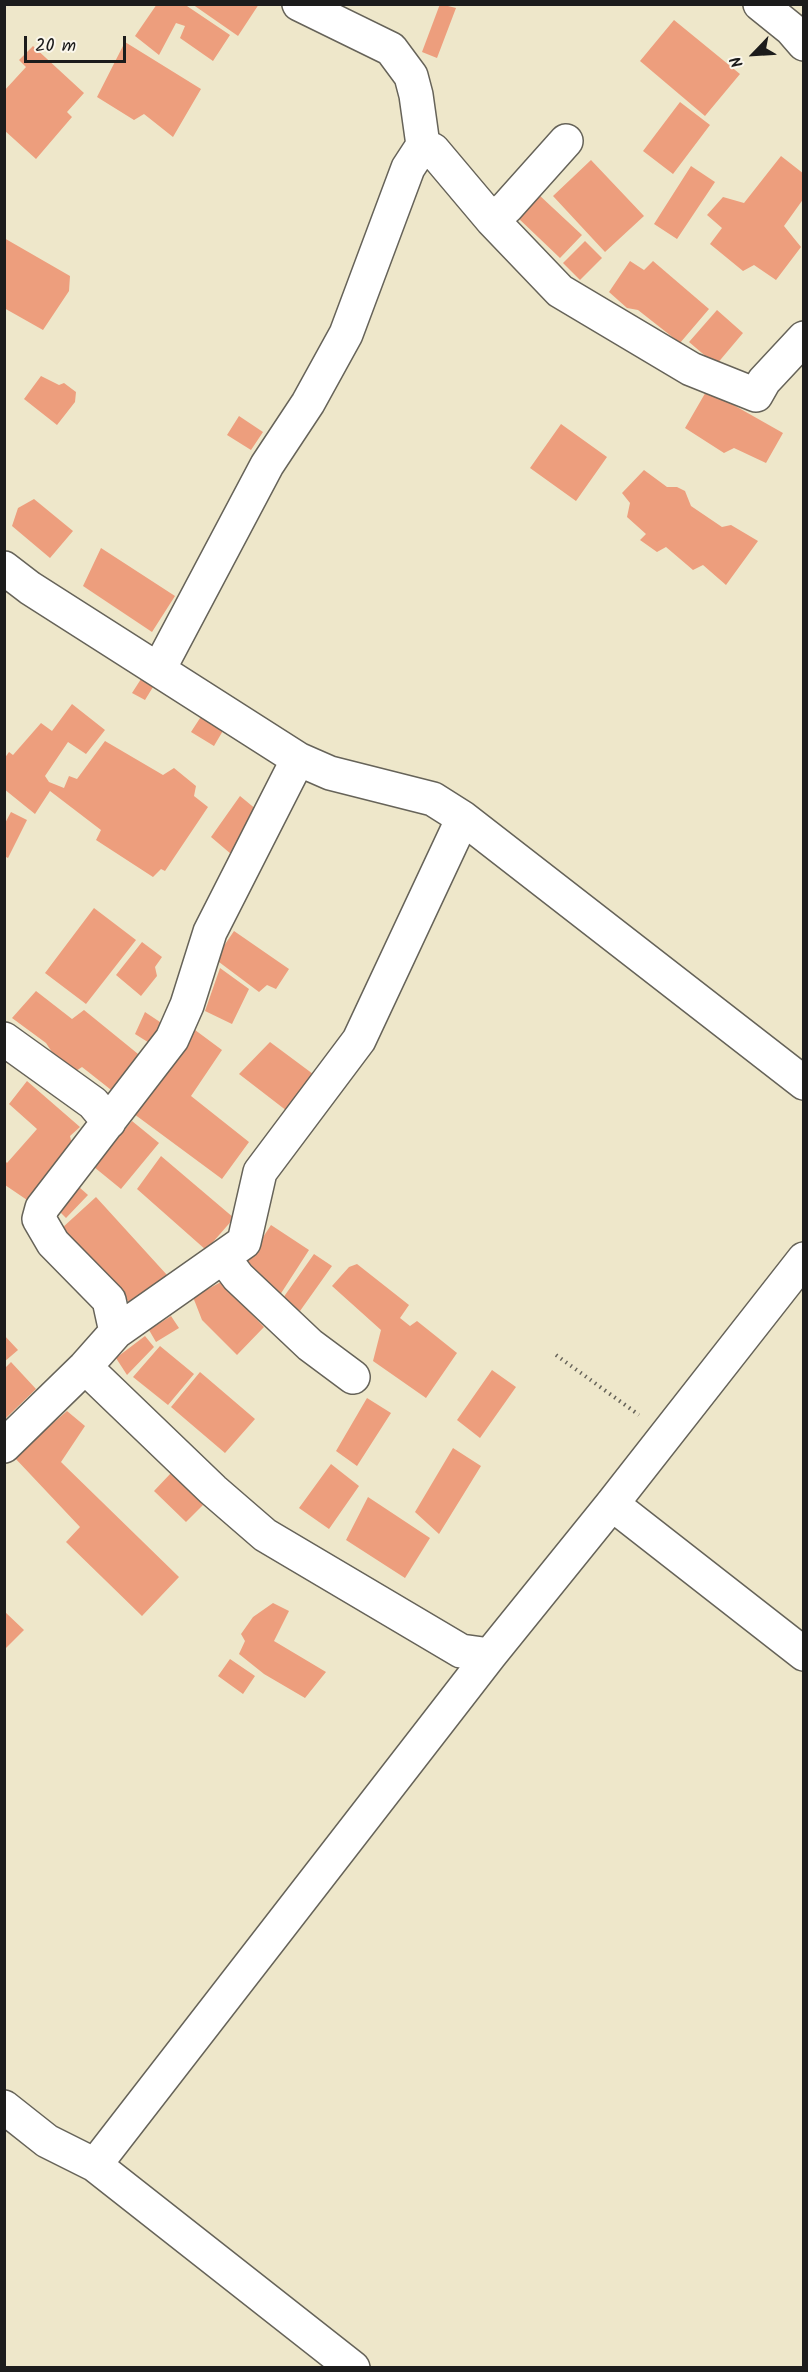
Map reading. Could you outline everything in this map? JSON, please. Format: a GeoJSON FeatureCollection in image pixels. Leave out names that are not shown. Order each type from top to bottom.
{"type":"FeatureCollection","features":[{"type":"Feature","properties":{"kind":"street"},"geometry":{"type":"LineString","coordinates":[[159,669],[267,465],[308,403],[346,334],[408,168],[423,145],[416,94],[411,76],[401,60],[391,49],[299,4]]}},
{"type":"Feature","properties":{"kind":"street"},"geometry":{"type":"LineString","coordinates":[[760,4],[804,44]]}},
{"type":"Feature","properties":{"kind":"street"},"geometry":{"type":"LineString","coordinates":[[492,220],[507,207],[566,141]]}},
{"type":"Feature","properties":{"kind":"street"},"geometry":{"type":"LineString","coordinates":[[423,145],[433,150],[492,220],[560,291],[691,369],[756,395],[764,381],[804,338]]}},
{"type":"Feature","properties":{"kind":"street"},"geometry":{"type":"LineString","coordinates":[[4,568],[17,595],[159,669],[298,759],[330,773],[434,799],[463,818],[804,1083]]}},
{"type":"Feature","properties":{"kind":"street"},"geometry":{"type":"LineString","coordinates":[[116,1332],[110,1300],[54,1243],[39,1219],[42,1208],[172,1039],[187,1005],[210,933],[298,759]]}},
{"type":"Feature","properties":{"kind":"street"},"geometry":{"type":"LineString","coordinates":[[4,1446],[85,1367],[116,1332],[244,1242],[260,1172],[359,1040],[463,818]]}},
{"type":"Feature","properties":{"kind":"street"},"geometry":{"type":"LineString","coordinates":[[4,1039],[93,1103],[109,1122]]}},
{"type":"Feature","properties":{"kind":"street"},"geometry":{"type":"LineString","coordinates":[[223,1257],[238,1277],[310,1345],[353,1377]]}},
{"type":"Feature","properties":{"kind":"street"},"geometry":{"type":"LineString","coordinates":[[95,2165],[490,1655],[667,1435],[804,1259]]}},
{"type":"Feature","properties":{"kind":"street"},"geometry":{"type":"LineString","coordinates":[[85,1367],[213,1490],[265,1535],[461,1652],[490,1655]]}},
{"type":"Feature","properties":{"kind":"street"},"geometry":{"type":"LineString","coordinates":[[612,1504],[804,1654]]}},
{"type":"Feature","properties":{"kind":"street"},"geometry":{"type":"LineString","coordinates":[[4,2107],[47,2141],[95,2165],[352,2367]]}},
{"type":"Feature","properties":{"kind":"path"},"geometry":{"type":"LineString","coordinates":[[556,1356],[667,1435]]}},
{"type":"Feature","properties":{"kind":"building"},"geometry":{"type":"Polygon","coordinates":[[[157,4],[184,4],[230,35],[213,61],[180,38],[185,26],[176,23],[159,55],[135,36],[157,4]]]}},
{"type":"Feature","properties":{"kind":"building"},"geometry":{"type":"Polygon","coordinates":[[[192,4],[259,4],[238,36],[192,4]]]}},
{"type":"Feature","properties":{"kind":"building"},"geometry":{"type":"Polygon","coordinates":[[[440,4],[456,8],[437,58],[422,52],[440,4]]]}},
{"type":"Feature","properties":{"kind":"building"},"geometry":{"type":"Polygon","coordinates":[[[674,20],[740,74],[705,116],[640,61],[674,20]]]}},
{"type":"Feature","properties":{"kind":"building"},"geometry":{"type":"Polygon","coordinates":[[[125,42],[201,89],[173,137],[144,114],[134,120],[97,97],[125,42]]]}},
{"type":"Feature","properties":{"kind":"building"},"geometry":{"type":"Polygon","coordinates":[[[33,46],[84,93],[67,112],[72,117],[36,159],[4,130],[4,91],[26,67],[19,60],[33,46]]]}},
{"type":"Feature","properties":{"kind":"building"},"geometry":{"type":"Polygon","coordinates":[[[680,102],[710,125],[673,174],[643,151],[680,102]]]}},
{"type":"Feature","properties":{"kind":"building"},"geometry":{"type":"Polygon","coordinates":[[[781,156],[804,174],[804,198],[784,226],[801,247],[776,280],[754,265],[743,271],[710,244],[722,228],[707,215],[723,197],[744,203],[781,156]]]}},
{"type":"Feature","properties":{"kind":"building"},"geometry":{"type":"Polygon","coordinates":[[[591,160],[644,216],[605,252],[553,196],[591,160]]]}},
{"type":"Feature","properties":{"kind":"building"},"geometry":{"type":"Polygon","coordinates":[[[691,166],[715,182],[677,239],[654,224],[691,166]]]}},
{"type":"Feature","properties":{"kind":"building"},"geometry":{"type":"Polygon","coordinates":[[[538,194],[582,235],[560,258],[517,217],[538,194]]]}},
{"type":"Feature","properties":{"kind":"building"},"geometry":{"type":"Polygon","coordinates":[[[4,238],[70,276],[69,291],[43,330],[4,308],[4,238]]]}},
{"type":"Feature","properties":{"kind":"building"},"geometry":{"type":"Polygon","coordinates":[[[585,241],[602,258],[580,280],[563,263],[585,241]]]}},
{"type":"Feature","properties":{"kind":"building"},"geometry":{"type":"Polygon","coordinates":[[[630,261],[644,270],[653,261],[709,309],[680,343],[638,310],[627,308],[609,292],[630,261]]]}},
{"type":"Feature","properties":{"kind":"building"},"geometry":{"type":"Polygon","coordinates":[[[717,310],[743,333],[716,365],[689,342],[717,310]]]}},
{"type":"Feature","properties":{"kind":"building"},"geometry":{"type":"Polygon","coordinates":[[[41,376],[59,385],[64,383],[76,392],[75,402],[57,425],[24,399],[41,376]]]}},
{"type":"Feature","properties":{"kind":"building"},"geometry":{"type":"Polygon","coordinates":[[[707,390],[783,433],[766,463],[734,448],[724,453],[685,428],[707,390]]]}},
{"type":"Feature","properties":{"kind":"building"},"geometry":{"type":"Polygon","coordinates":[[[239,416],[263,432],[251,450],[227,435],[239,416]]]}},
{"type":"Feature","properties":{"kind":"building"},"geometry":{"type":"Polygon","coordinates":[[[561,424],[607,457],[576,501],[530,468],[561,424]]]}},
{"type":"Feature","properties":{"kind":"building"},"geometry":{"type":"Polygon","coordinates":[[[644,470],[667,487],[677,487],[685,491],[691,506],[722,527],[731,525],[758,541],[726,585],[703,565],[693,570],[666,547],[657,552],[640,540],[646,534],[627,517],[630,503],[622,493],[644,470]]]}},
{"type":"Feature","properties":{"kind":"building"},"geometry":{"type":"Polygon","coordinates":[[[34,499],[73,531],[50,558],[12,526],[18,508],[34,499]]]}},
{"type":"Feature","properties":{"kind":"building"},"geometry":{"type":"Polygon","coordinates":[[[101,548],[175,596],[152,632],[83,586],[101,548]]]}},
{"type":"Feature","properties":{"kind":"building"},"geometry":{"type":"Polygon","coordinates":[[[141,679],[153,687],[145,700],[132,693],[141,679]]]}},
{"type":"Feature","properties":{"kind":"building"},"geometry":{"type":"Polygon","coordinates":[[[72,704],[105,730],[86,754],[68,742],[45,776],[49,782],[64,788],[69,776],[77,779],[105,741],[163,775],[174,768],[196,786],[194,796],[208,807],[165,871],[161,869],[153,877],[96,840],[101,830],[50,791],[35,814],[4,789],[4,759],[9,752],[13,755],[41,723],[52,731],[72,704]]]}},
{"type":"Feature","properties":{"kind":"building"},"geometry":{"type":"Polygon","coordinates":[[[202,715],[224,729],[214,746],[191,732],[202,715]]]}},
{"type":"Feature","properties":{"kind":"building"},"geometry":{"type":"Polygon","coordinates":[[[240,796],[257,810],[231,854],[211,837],[240,796]]]}},
{"type":"Feature","properties":{"kind":"building"},"geometry":{"type":"Polygon","coordinates":[[[11,812],[27,820],[8,858],[4,856],[4,825],[11,812]]]}},
{"type":"Feature","properties":{"kind":"building"},"geometry":{"type":"Polygon","coordinates":[[[94,908],[136,940],[86,1004],[45,973],[94,908]]]}},
{"type":"Feature","properties":{"kind":"building"},"geometry":{"type":"Polygon","coordinates":[[[234,931],[289,969],[276,989],[267,985],[259,992],[215,959],[234,931]]]}},
{"type":"Feature","properties":{"kind":"building"},"geometry":{"type":"Polygon","coordinates":[[[142,942],[162,957],[155,967],[157,976],[141,996],[116,975],[142,942]]]}},
{"type":"Feature","properties":{"kind":"building"},"geometry":{"type":"Polygon","coordinates":[[[220,968],[249,989],[232,1024],[205,1011],[220,968]]]}},
{"type":"Feature","properties":{"kind":"building"},"geometry":{"type":"Polygon","coordinates":[[[36,991],[72,1019],[84,1010],[143,1058],[115,1093],[82,1067],[76,1071],[52,1052],[46,1043],[12,1018],[36,991]]]}},
{"type":"Feature","properties":{"kind":"building"},"geometry":{"type":"Polygon","coordinates":[[[145,1012],[166,1026],[151,1044],[135,1034],[145,1012]]]}},
{"type":"Feature","properties":{"kind":"building"},"geometry":{"type":"Polygon","coordinates":[[[191,1027],[222,1050],[191,1096],[249,1142],[222,1179],[130,1111],[191,1027]]]}},
{"type":"Feature","properties":{"kind":"building"},"geometry":{"type":"Polygon","coordinates":[[[270,1042],[313,1074],[287,1111],[239,1074],[270,1042]]]}},
{"type":"Feature","properties":{"kind":"building"},"geometry":{"type":"Polygon","coordinates":[[[27,1081],[80,1127],[70,1136],[73,1149],[30,1202],[5,1185],[5,1161],[7,1163],[37,1129],[9,1104],[27,1081]]]}},
{"type":"Feature","properties":{"kind":"building"},"geometry":{"type":"Polygon","coordinates":[[[132,1121],[159,1143],[121,1189],[94,1167],[132,1121]]]}},
{"type":"Feature","properties":{"kind":"building"},"geometry":{"type":"Polygon","coordinates":[[[161,1156],[234,1218],[206,1250],[137,1189],[161,1156]]]}},
{"type":"Feature","properties":{"kind":"building"},"geometry":{"type":"Polygon","coordinates":[[[79,1187],[88,1195],[66,1218],[58,1210],[79,1187]]]}},
{"type":"Feature","properties":{"kind":"building"},"geometry":{"type":"Polygon","coordinates":[[[96,1197],[167,1275],[129,1302],[62,1228],[96,1197]]]}},
{"type":"Feature","properties":{"kind":"building"},"geometry":{"type":"Polygon","coordinates":[[[271,1225],[309,1250],[278,1298],[244,1266],[271,1225]]]}},
{"type":"Feature","properties":{"kind":"building"},"geometry":{"type":"Polygon","coordinates":[[[314,1254],[332,1266],[300,1311],[283,1298],[314,1254]]]}},
{"type":"Feature","properties":{"kind":"building"},"geometry":{"type":"Polygon","coordinates":[[[357,1264],[409,1305],[400,1318],[410,1326],[417,1321],[457,1353],[426,1398],[373,1361],[381,1330],[332,1286],[349,1267],[357,1264]]]}},
{"type":"Feature","properties":{"kind":"building"},"geometry":{"type":"Polygon","coordinates":[[[221,1282],[264,1327],[237,1355],[202,1320],[193,1297],[221,1282]]]}},
{"type":"Feature","properties":{"kind":"building"},"geometry":{"type":"Polygon","coordinates":[[[171,1316],[179,1328],[156,1342],[149,1330],[171,1316]]]}},
{"type":"Feature","properties":{"kind":"building"},"geometry":{"type":"Polygon","coordinates":[[[4,1335],[18,1350],[4,1362],[4,1335]]]}},
{"type":"Feature","properties":{"kind":"building"},"geometry":{"type":"Polygon","coordinates":[[[145,1336],[154,1347],[127,1375],[116,1358],[145,1336]]]}},
{"type":"Feature","properties":{"kind":"building"},"geometry":{"type":"Polygon","coordinates":[[[160,1346],[194,1374],[168,1405],[133,1377],[160,1346]]]}},
{"type":"Feature","properties":{"kind":"building"},"geometry":{"type":"Polygon","coordinates":[[[11,1362],[36,1389],[6,1418],[4,1369],[11,1362]]]}},
{"type":"Feature","properties":{"kind":"building"},"geometry":{"type":"Polygon","coordinates":[[[492,1370],[516,1387],[480,1438],[457,1420],[492,1370]]]}},
{"type":"Feature","properties":{"kind":"building"},"geometry":{"type":"Polygon","coordinates":[[[200,1372],[255,1419],[225,1453],[171,1407],[200,1372]]]}},
{"type":"Feature","properties":{"kind":"building"},"geometry":{"type":"Polygon","coordinates":[[[367,1398],[391,1413],[357,1466],[336,1451],[367,1398]]]}},
{"type":"Feature","properties":{"kind":"building"},"geometry":{"type":"Polygon","coordinates":[[[67,1411],[85,1426],[61,1462],[179,1577],[142,1616],[66,1542],[80,1527],[14,1457],[67,1411]]]}},
{"type":"Feature","properties":{"kind":"building"},"geometry":{"type":"Polygon","coordinates":[[[453,1448],[481,1466],[439,1534],[415,1512],[453,1448]]]}},
{"type":"Feature","properties":{"kind":"building"},"geometry":{"type":"Polygon","coordinates":[[[331,1464],[359,1486],[329,1529],[299,1508],[331,1464]]]}},
{"type":"Feature","properties":{"kind":"building"},"geometry":{"type":"Polygon","coordinates":[[[171,1473],[203,1505],[186,1522],[154,1491],[171,1473]]]}},
{"type":"Feature","properties":{"kind":"building"},"geometry":{"type":"Polygon","coordinates":[[[368,1497],[430,1538],[405,1578],[346,1540],[368,1497]]]}},
{"type":"Feature","properties":{"kind":"building"},"geometry":{"type":"Polygon","coordinates":[[[273,1603],[289,1611],[274,1641],[326,1672],[305,1698],[264,1674],[239,1654],[245,1641],[241,1634],[253,1617],[273,1603]]]}},
{"type":"Feature","properties":{"kind":"building"},"geometry":{"type":"Polygon","coordinates":[[[4,1611],[24,1630],[4,1650],[4,1611]]]}},
{"type":"Feature","properties":{"kind":"building"},"geometry":{"type":"Polygon","coordinates":[[[230,1659],[255,1676],[243,1694],[218,1676],[230,1659]]]}}]}
